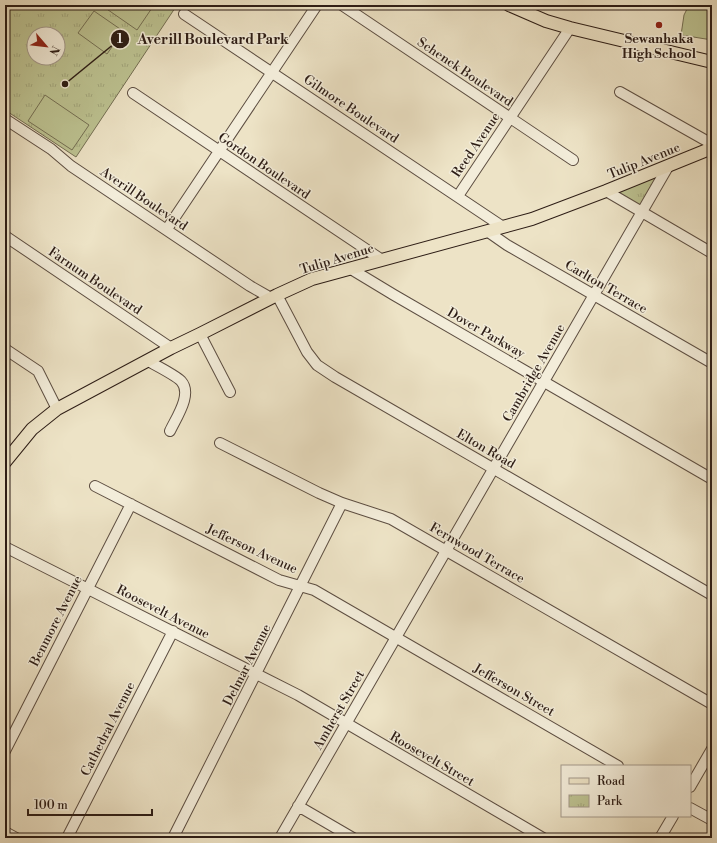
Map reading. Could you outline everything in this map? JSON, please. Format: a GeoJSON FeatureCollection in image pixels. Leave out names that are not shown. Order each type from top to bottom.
{"type":"FeatureCollection","features":[{"type":"Feature","properties":{"kind":"main road"},"geometry":{"type":"LineString","coordinates":[[509,5],[546,21],[570,28],[712,62]]}},
{"type":"Feature","properties":{"kind":"main road","name":"Tulip Avenue"},"geometry":{"type":"LineString","coordinates":[[5,462],[32,429],[57,409],[171,348],[312,279],[503,227],[552,212],[712,148]]}},
{"type":"Feature","properties":{"kind":"street"},"geometry":{"type":"LineString","coordinates":[[167,229],[317,5]]}},
{"type":"Feature","properties":{"kind":"street","name":"Schenck Boulevard"},"geometry":{"type":"LineString","coordinates":[[342,5],[573,160]]}},
{"type":"Feature","properties":{"kind":"street","name":"Gilmore Boulevard"},"geometry":{"type":"LineString","coordinates":[[184,14],[503,227]]}},
{"type":"Feature","properties":{"kind":"street","name":"Reed Avenue"},"geometry":{"type":"LineString","coordinates":[[458,196],[570,28]]}},
{"type":"Feature","properties":{"kind":"street"},"geometry":{"type":"LineString","coordinates":[[620,92],[712,144]]}},
{"type":"Feature","properties":{"kind":"street","name":"Gordon Boulevard"},"geometry":{"type":"LineString","coordinates":[[133,93],[382,260]]}},
{"type":"Feature","properties":{"kind":"street","name":"Averill Boulevard"},"geometry":{"type":"LineString","coordinates":[[5,119],[51,149],[71,166],[274,297]]}},
{"type":"Feature","properties":{"kind":"street","name":"Cambridge Avenue"},"geometry":{"type":"LineString","coordinates":[[420,594],[669,165]]}},
{"type":"Feature","properties":{"kind":"street"},"geometry":{"type":"LineString","coordinates":[[606,191],[712,253]]}},
{"type":"Feature","properties":{"kind":"street","name":"Carlton Terrace"},"geometry":{"type":"LineString","coordinates":[[487,231],[712,363]]}},
{"type":"Feature","properties":{"kind":"street","name":"Farnum Boulevard"},"geometry":{"type":"LineString","coordinates":[[5,236],[171,348]]}},
{"type":"Feature","properties":{"kind":"street","name":"Dover Parkway"},"geometry":{"type":"LineString","coordinates":[[351,269],[712,479]]}},
{"type":"Feature","properties":{"kind":"street","name":"Elton Road"},"geometry":{"type":"LineString","coordinates":[[274,297],[307,352],[317,365],[335,377],[712,595]]}},
{"type":"Feature","properties":{"kind":"street"},"geometry":{"type":"LineString","coordinates":[[200,334],[230,392]]}},
{"type":"Feature","properties":{"kind":"street"},"geometry":{"type":"LineString","coordinates":[[5,348],[38,372],[57,409]]}},
{"type":"Feature","properties":{"kind":"street"},"geometry":{"type":"LineString","coordinates":[[148,361],[180,381],[184,386],[184,403],[170,431]]}},
{"type":"Feature","properties":{"kind":"street","name":"Fernwood Terrace"},"geometry":{"type":"LineString","coordinates":[[220,443],[319,493],[342,503],[391,519],[712,704]]}},
{"type":"Feature","properties":{"kind":"street","name":"Jefferson Avenue"},"geometry":{"type":"LineString","coordinates":[[95,486],[280,580],[314,590],[396,637]]}},
{"type":"Feature","properties":{"kind":"street","name":"Delmar Avenue"},"geometry":{"type":"LineString","coordinates":[[173,838],[342,503]]}},
{"type":"Feature","properties":{"kind":"street","name":"Benmore Avenue"},"geometry":{"type":"LineString","coordinates":[[5,751],[131,504]]}},
{"type":"Feature","properties":{"kind":"street","name":"Roosevelt Avenue"},"geometry":{"type":"LineString","coordinates":[[5,547],[309,701]]}},
{"type":"Feature","properties":{"kind":"street","name":"Amherst Street"},"geometry":{"type":"LineString","coordinates":[[280,838],[420,594]]}},
{"type":"Feature","properties":{"kind":"street","name":"Cathedral Avenue"},"geometry":{"type":"LineString","coordinates":[[67,838],[173,631]]}},
{"type":"Feature","properties":{"kind":"street","name":"Jefferson Street"},"geometry":{"type":"LineString","coordinates":[[396,637],[616,765]]}},
{"type":"Feature","properties":{"kind":"street","name":"Roosevelt Street"},"geometry":{"type":"LineString","coordinates":[[309,701],[542,838]]}},
{"type":"Feature","properties":{"kind":"street"},"geometry":{"type":"LineString","coordinates":[[691,785],[712,749]]}},
{"type":"Feature","properties":{"kind":"street"},"geometry":{"type":"LineString","coordinates":[[298,806],[353,838]]}},
{"type":"Feature","properties":{"kind":"street"},"geometry":{"type":"LineString","coordinates":[[691,809],[712,820]]}},
{"type":"Feature","properties":{"kind":"street"},"geometry":{"type":"LineString","coordinates":[[660,838],[672,817]]}},
{"type":"Feature","properties":{"kind":"street"},"geometry":{"type":"LineString","coordinates":[[5,832],[16,838]]}},
{"type":"Feature","properties":{"kind":"green space"},"geometry":{"type":"Polygon","coordinates":[[[5,5],[177,5],[76,157],[5,110],[5,5]]]}},
{"type":"Feature","properties":{"kind":"green space"},"geometry":{"type":"Polygon","coordinates":[[[101,5],[154,5],[137,30],[101,5]]]}},
{"type":"Feature","properties":{"kind":"green space"},"geometry":{"type":"Polygon","coordinates":[[[689,5],[712,5],[712,40],[681,35],[684,15],[689,5]]]}},
{"type":"Feature","properties":{"kind":"green space"},"geometry":{"type":"Polygon","coordinates":[[[94,11],[123,31],[107,54],[78,33],[94,11]]]}},
{"type":"Feature","properties":{"kind":"green space"},"geometry":{"type":"Polygon","coordinates":[[[45,95],[89,125],[72,150],[28,121],[45,95]]]}},
{"type":"Feature","properties":{"kind":"green space"},"geometry":{"type":"Polygon","coordinates":[[[668,167],[642,212],[607,191],[668,167]]]}},
{"type":"Feature","properties":{"kind":"place","name":"Sewanhaka High School"},"geometry":{"type":"Point","coordinates":[659,25]}},
{"type":"Feature","properties":{"kind":"place","name":"Averill Boulevard Park"},"geometry":{"type":"Point","coordinates":[65,84]}}]}
